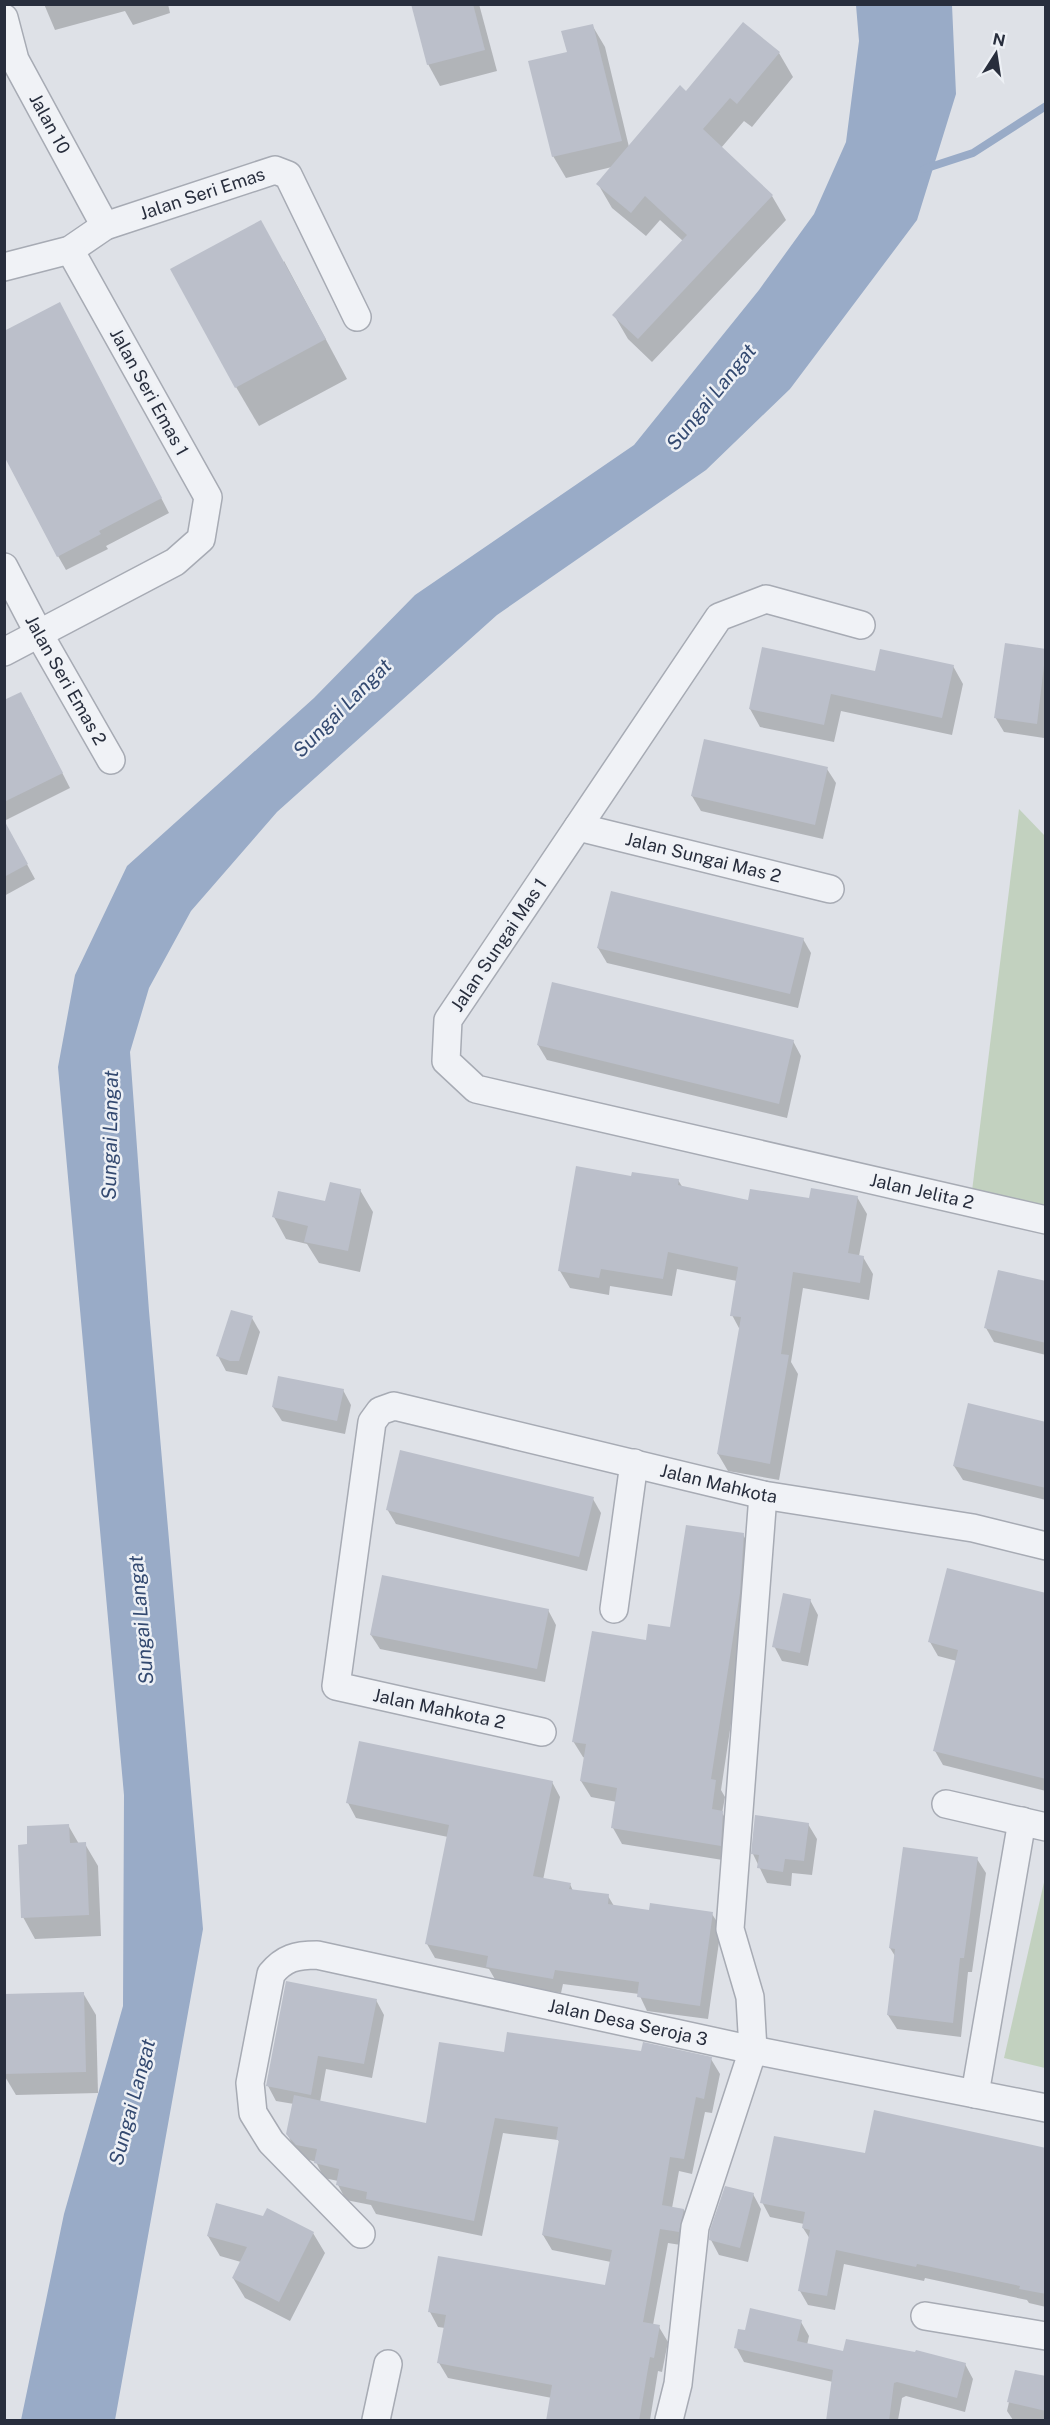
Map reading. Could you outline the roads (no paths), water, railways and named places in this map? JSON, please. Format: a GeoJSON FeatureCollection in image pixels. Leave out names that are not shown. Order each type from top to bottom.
{"type":"FeatureCollection","features":[{"type":"Feature","properties":{"kind":"street","name":"Jalan 10"},"geometry":{"type":"LineString","coordinates":[[4,18],[15,60],[105,225]]}},
{"type":"Feature","properties":{"kind":"street","name":"Jalan Seri Emas"},"geometry":{"type":"LineString","coordinates":[[4,267],[70,250],[105,225],[275,170],[288,175],[357,317]]}},
{"type":"Feature","properties":{"kind":"street","name":"Jalan Seri Emas 1"},"geometry":{"type":"LineString","coordinates":[[39,634],[175,562],[201,539],[208,497],[70,250]]}},
{"type":"Feature","properties":{"kind":"street","name":"Jalan Seri Emas 2"},"geometry":{"type":"LineString","coordinates":[[4,567],[39,634],[111,760]]}},
{"type":"Feature","properties":{"kind":"street","name":"Jalan Sungai Mas 1"},"geometry":{"type":"LineString","coordinates":[[798,1164],[476,1089],[446,1061],[448,1020],[719,617],[766,599],[861,625]]}},
{"type":"Feature","properties":{"kind":"street"},"geometry":{"type":"LineString","coordinates":[[4,652],[39,634]]}},
{"type":"Feature","properties":{"kind":"street","name":"Jalan Sungai Mas 2"},"geometry":{"type":"LineString","coordinates":[[578,827],[830,889]]}},
{"type":"Feature","properties":{"kind":"street","name":"Jalan Jelita 2"},"geometry":{"type":"LineString","coordinates":[[798,1164],[1046,1220]]}},
{"type":"Feature","properties":{"kind":"street","name":"Jalan Mahkota"},"geometry":{"type":"LineString","coordinates":[[336,1686],[372,1422],[380,1411],[394,1406],[763,1495],[973,1528],[1046,1546]]}},
{"type":"Feature","properties":{"kind":"street"},"geometry":{"type":"LineString","coordinates":[[614,1609],[634,1463]]}},
{"type":"Feature","properties":{"kind":"street"},"geometry":{"type":"LineString","coordinates":[[669,2421],[678,2384],[695,2227],[753,2050],[750,1997],[730,1929],[763,1495]]}},
{"type":"Feature","properties":{"kind":"street","name":"Jalan Mahkota 2"},"geometry":{"type":"LineString","coordinates":[[336,1686],[542,1732]]}},
{"type":"Feature","properties":{"kind":"street"},"geometry":{"type":"LineString","coordinates":[[946,1804],[1034,1824],[975,2094]]}},
{"type":"Feature","properties":{"kind":"street","name":"Jalan Desa Seroja 3"},"geometry":{"type":"LineString","coordinates":[[361,2234],[271,2142],[253,2113],[250,2083],[271,1974],[280,1963],[297,1955],[317,1955],[753,2050],[1046,2108]]}},
{"type":"Feature","properties":{"kind":"street"},"geometry":{"type":"LineString","coordinates":[[925,2316],[1046,2336]]}},
{"type":"Feature","properties":{"kind":"street"},"geometry":{"type":"LineString","coordinates":[[376,2421],[388,2364]]}},
{"type":"Feature","properties":{"kind":"water","name":"Sungai Langat"},"geometry":{"type":"Polygon","coordinates":[[[856,5],[952,5],[956,94],[917,220],[790,389],[706,470],[497,615],[277,812],[191,911],[149,988],[130,1052],[149,1311],[203,1929],[115,2420],[21,2420],[64,2214],[123,2006],[124,1795],[58,1067],[75,975],[127,866],[314,698],[415,595],[634,445],[759,290],[814,214],[846,142],[859,41],[856,5]]]}},
{"type":"Feature","properties":{"kind":"waterway"},"geometry":{"type":"LineString","coordinates":[[924,169],[973,153],[1046,106]]}}]}
